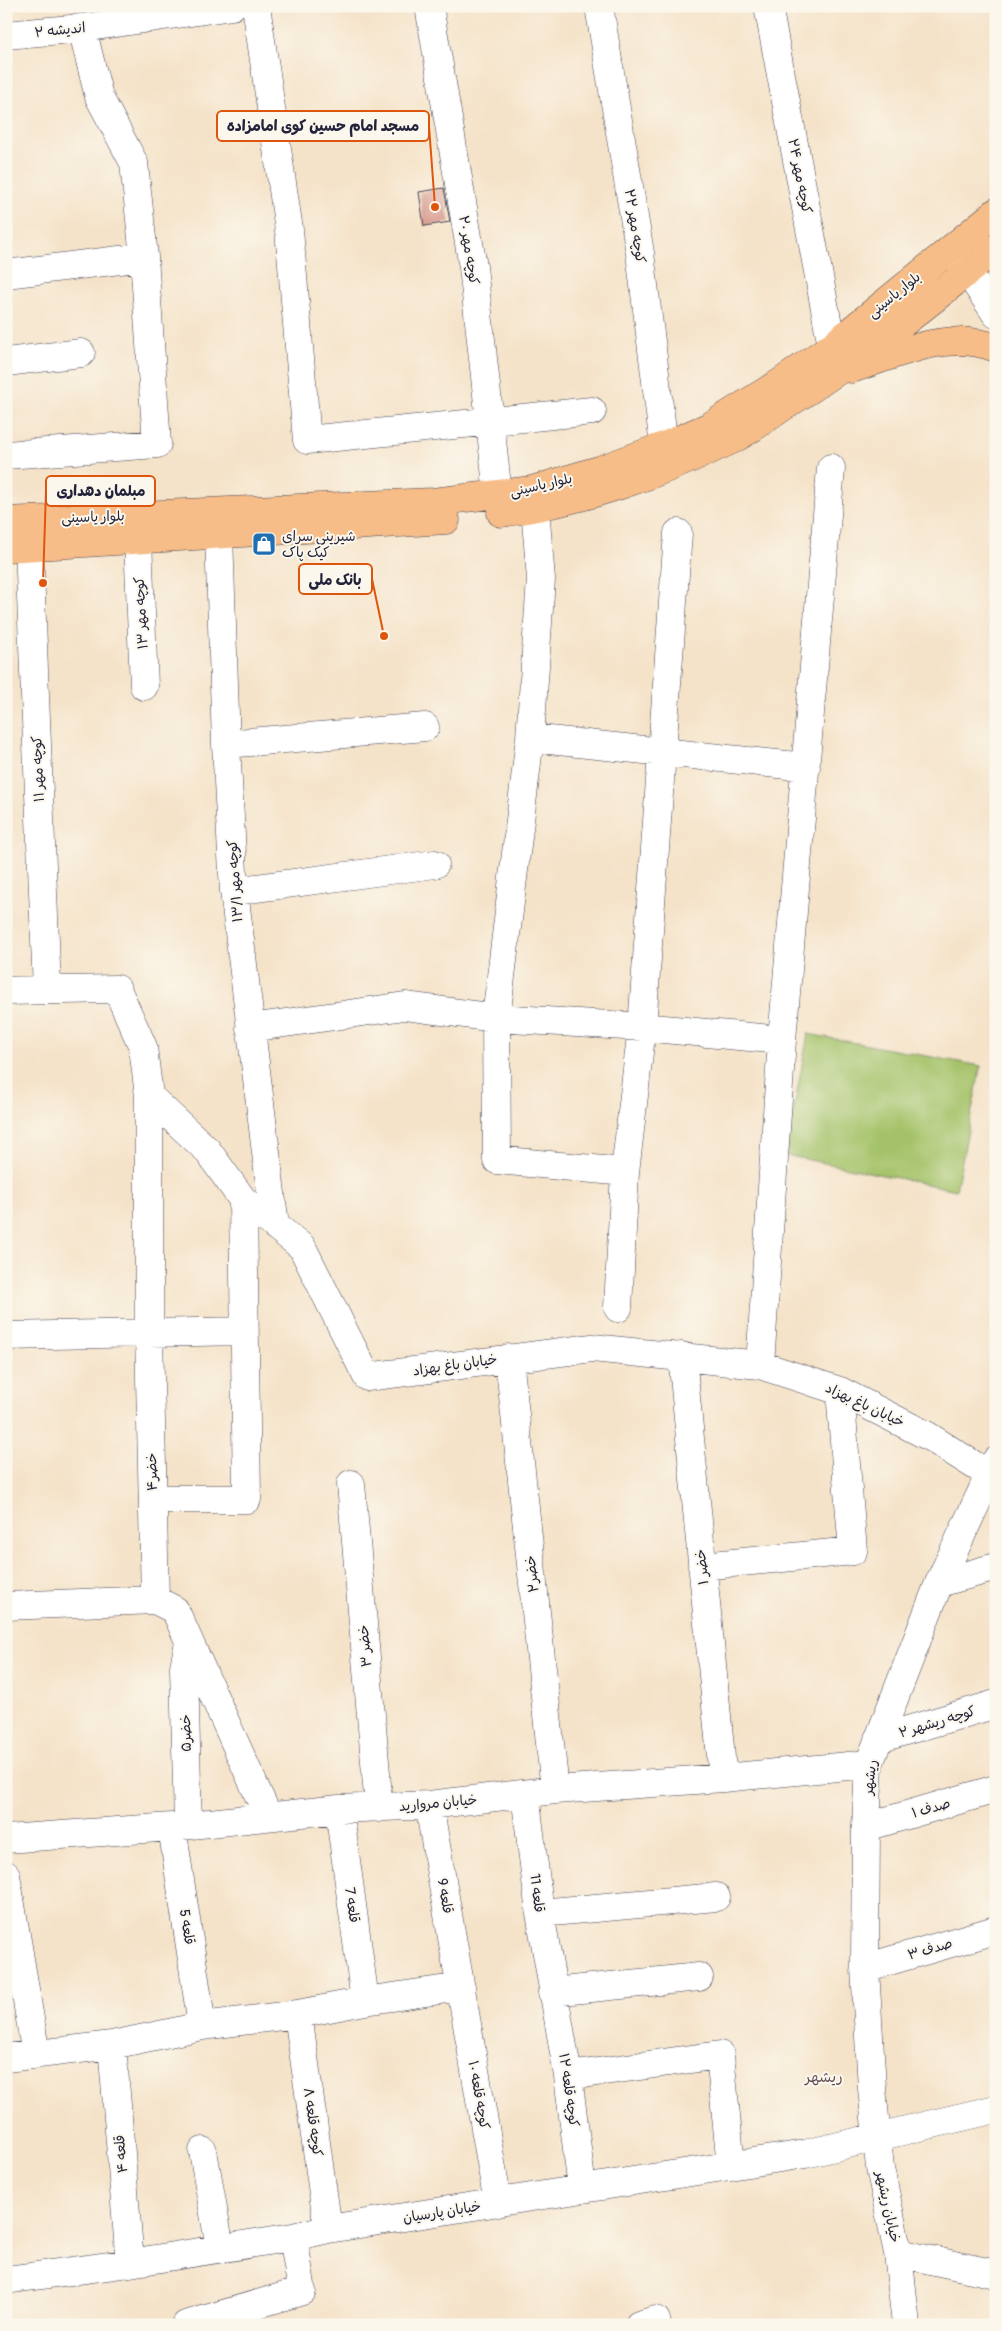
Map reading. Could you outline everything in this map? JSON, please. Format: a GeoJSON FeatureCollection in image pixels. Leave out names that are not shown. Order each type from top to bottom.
{"type":"FeatureCollection","features":[{"type":"Feature","properties":{"kind":"main road","name":"بلوار یاسینی"},"geometry":{"type":"LineString","coordinates":[[6,521],[433,502],[532,490],[573,478],[664,446],[710,426],[750,403],[832,346],[986,220]]}},
{"type":"Feature","properties":{"kind":"main road","name":"بلوار یاسینی"},"geometry":{"type":"LineString","coordinates":[[18,548],[435,521],[534,508],[605,492],[667,468],[733,439],[832,376],[968,270],[994,253]]}},
{"type":"Feature","properties":{"kind":"main road"},"geometry":{"type":"LineString","coordinates":[[832,376],[895,355],[952,340],[980,342],[996,348]]}},
{"type":"Feature","properties":{"kind":"street","name":"اندیشه ۲"},"geometry":{"type":"LineString","coordinates":[[6,35],[82,28],[163,11],[232,6]]}},
{"type":"Feature","properties":{"kind":"street"},"geometry":{"type":"LineString","coordinates":[[256,6],[290,230],[307,440],[592,412]]}},
{"type":"Feature","properties":{"kind":"street","name":"کوچه مهر ۲۰"},"geometry":{"type":"LineString","coordinates":[[429,6],[473,267],[498,495]]}},
{"type":"Feature","properties":{"kind":"street","name":"کوچه مهر ۲۲"},"geometry":{"type":"LineString","coordinates":[[599,6],[640,253],[664,446]]}},
{"type":"Feature","properties":{"kind":"street","name":"کوچه مهر ۲۴"},"geometry":{"type":"LineString","coordinates":[[768,6],[832,346]]}},
{"type":"Feature","properties":{"kind":"street"},"geometry":{"type":"LineString","coordinates":[[6,455],[157,444],[144,256],[134,162],[99,97],[82,28]]}},
{"type":"Feature","properties":{"kind":"street"},"geometry":{"type":"LineString","coordinates":[[986,220],[994,253]]}},
{"type":"Feature","properties":{"kind":"street"},"geometry":{"type":"LineString","coordinates":[[952,248],[996,314]]}},
{"type":"Feature","properties":{"kind":"street"},"geometry":{"type":"LineString","coordinates":[[6,274],[144,256]]}},
{"type":"Feature","properties":{"kind":"street"},"geometry":{"type":"LineString","coordinates":[[6,362],[81,352]]}},
{"type":"Feature","properties":{"kind":"street"},"geometry":{"type":"LineString","coordinates":[[760,1365],[782,1040],[831,468]]}},
{"type":"Feature","properties":{"kind":"street"},"geometry":{"type":"LineString","coordinates":[[534,508],[541,579],[530,738],[496,1018],[497,1160],[625,1172]]}},
{"type":"Feature","properties":{"kind":"street"},"geometry":{"type":"LineString","coordinates":[[618,1308],[625,1172],[642,1027],[678,533]]}},
{"type":"Feature","properties":{"kind":"street","name":"کوچه مهر ۱۳/۱"},"geometry":{"type":"LineString","coordinates":[[220,535],[226,744],[234,891],[275,1226]]}},
{"type":"Feature","properties":{"kind":"street","name":"کوچه مهر ۱۳"},"geometry":{"type":"LineString","coordinates":[[138,540],[144,686]]}},
{"type":"Feature","properties":{"kind":"street","name":"کوچه مهر ۱۱"},"geometry":{"type":"LineString","coordinates":[[18,548],[48,990]]}},
{"type":"Feature","properties":{"kind":"street"},"geometry":{"type":"LineString","coordinates":[[226,744],[425,727]]}},
{"type":"Feature","properties":{"kind":"street"},"geometry":{"type":"LineString","coordinates":[[530,738],[806,767]]}},
{"type":"Feature","properties":{"kind":"street"},"geometry":{"type":"LineString","coordinates":[[234,891],[435,864]]}},
{"type":"Feature","properties":{"kind":"street"},"geometry":{"type":"LineString","coordinates":[[6,991],[116,989],[143,1047],[150,1096]]}},
{"type":"Feature","properties":{"kind":"street"},"geometry":{"type":"LineString","coordinates":[[250,1028],[405,1006],[496,1018],[642,1027],[782,1040]]}},
{"type":"Feature","properties":{"kind":"street","name":"خیابان باغ بهزاد"},"geometry":{"type":"LineString","coordinates":[[150,1096],[207,1150],[242,1200],[302,1247],[368,1378],[592,1348],[760,1365],[840,1391],[993,1468]]}},
{"type":"Feature","properties":{"kind":"street","name":"خضر۴"},"geometry":{"type":"LineString","coordinates":[[150,1096],[149,1333],[155,1600]]}},
{"type":"Feature","properties":{"kind":"street"},"geometry":{"type":"LineString","coordinates":[[153,1499],[246,1500],[242,1200]]}},
{"type":"Feature","properties":{"kind":"street"},"geometry":{"type":"LineString","coordinates":[[6,1336],[243,1332]]}},
{"type":"Feature","properties":{"kind":"street","name":"خضر ۱"},"geometry":{"type":"LineString","coordinates":[[682,1356],[724,1778]]}},
{"type":"Feature","properties":{"kind":"street","name":"خضر۲"},"geometry":{"type":"LineString","coordinates":[[509,1358],[555,1790]]}},
{"type":"Feature","properties":{"kind":"street"},"geometry":{"type":"LineString","coordinates":[[702,1566],[853,1551],[840,1391]]}},
{"type":"Feature","properties":{"kind":"street","name":"ریشهر"},"geometry":{"type":"LineString","coordinates":[[872,2088],[865,1968],[866,1827],[873,1751],[939,1583],[993,1468]]}},
{"type":"Feature","properties":{"kind":"street","name":"خضر ۳"},"geometry":{"type":"LineString","coordinates":[[351,1484],[379,1808]]}},
{"type":"Feature","properties":{"kind":"street"},"geometry":{"type":"LineString","coordinates":[[939,1583],[996,1567]]}},
{"type":"Feature","properties":{"kind":"street"},"geometry":{"type":"LineString","coordinates":[[6,1606],[155,1600],[175,1610],[268,1816]]}},
{"type":"Feature","properties":{"kind":"street","name":"خضر۵"},"geometry":{"type":"LineString","coordinates":[[180,1826],[184,1667],[189,1641]]}},
{"type":"Feature","properties":{"kind":"street","name":"کوچه ریشهر ۲"},"geometry":{"type":"LineString","coordinates":[[873,1751],[996,1704]]}},
{"type":"Feature","properties":{"kind":"street","name":"خیابان مروارید"},"geometry":{"type":"LineString","coordinates":[[6,1839],[180,1826],[339,1810],[429,1805],[555,1790],[724,1778],[873,1751]]}},
{"type":"Feature","properties":{"kind":"street","name":"صدف ۱"},"geometry":{"type":"LineString","coordinates":[[866,1827],[996,1789]]}},
{"type":"Feature","properties":{"kind":"street","name":"قلعه 11"},"geometry":{"type":"LineString","coordinates":[[526,1794],[540,1913],[552,1992]]}},
{"type":"Feature","properties":{"kind":"street","name":"قلعه 9"},"geometry":{"type":"LineString","coordinates":[[429,1805],[461,1987]]}},
{"type":"Feature","properties":{"kind":"street","name":"قلعه 7"},"geometry":{"type":"LineString","coordinates":[[339,1810],[365,2001]]}},
{"type":"Feature","properties":{"kind":"street","name":"قلعه 5"},"geometry":{"type":"LineString","coordinates":[[180,1826],[202,2026]]}},
{"type":"Feature","properties":{"kind":"street"},"geometry":{"type":"LineString","coordinates":[[6,1875],[36,2055]]}},
{"type":"Feature","properties":{"kind":"street"},"geometry":{"type":"LineString","coordinates":[[540,1913],[716,1897]]}},
{"type":"Feature","properties":{"kind":"street","name":"صدف ۳"},"geometry":{"type":"LineString","coordinates":[[865,1968],[996,1930]]}},
{"type":"Feature","properties":{"kind":"street"},"geometry":{"type":"LineString","coordinates":[[552,1992],[699,1977]]}},
{"type":"Feature","properties":{"kind":"street"},"geometry":{"type":"LineString","coordinates":[[6,2058],[112,2045],[202,2026],[298,2014],[365,2001],[461,1987]]}},
{"type":"Feature","properties":{"kind":"street","name":"کوچه قلعه ۱۰"},"geometry":{"type":"LineString","coordinates":[[461,1987],[498,2203]]}},
{"type":"Feature","properties":{"kind":"street","name":"کوچه قلعه ۱۲"},"geometry":{"type":"LineString","coordinates":[[552,1992],[568,2076],[582,2189]]}},
{"type":"Feature","properties":{"kind":"street","name":"کوچه قلعه ۸"},"geometry":{"type":"LineString","coordinates":[[298,2014],[328,2229]]}},
{"type":"Feature","properties":{"kind":"street","name":"قلعه ۴"},"geometry":{"type":"LineString","coordinates":[[112,2045],[130,2263]]}},
{"type":"Feature","properties":{"kind":"street"},"geometry":{"type":"LineString","coordinates":[[568,2076],[720,2055],[731,2166]]}},
{"type":"Feature","properties":{"kind":"street","name":"خیابان ریشهر"},"geometry":{"type":"LineString","coordinates":[[872,2088],[880,2168],[898,2253],[906,2325]]}},
{"type":"Feature","properties":{"kind":"street","name":"خیابان پارسیان"},"geometry":{"type":"LineString","coordinates":[[6,2280],[130,2263],[293,2237],[328,2229],[805,2154],[996,2109]]}},
{"type":"Feature","properties":{"kind":"street"},"geometry":{"type":"LineString","coordinates":[[203,2151],[220,2248]]}},
{"type":"Feature","properties":{"kind":"street"},"geometry":{"type":"LineString","coordinates":[[186,2325],[302,2291],[293,2237]]}},
{"type":"Feature","properties":{"kind":"street"},"geometry":{"type":"LineString","coordinates":[[898,2253],[996,2274]]}},
{"type":"Feature","properties":{"kind":"street"},"geometry":{"type":"LineString","coordinates":[[639,2325],[656,2320],[657,2325]]}},
{"type":"Feature","properties":{"kind":"green space"},"geometry":{"type":"Polygon","coordinates":[[[808,1034],[981,1066],[956,1190],[785,1155],[808,1034]]]}},
{"type":"Feature","properties":{"kind":"building"},"geometry":{"type":"Polygon","coordinates":[[[444,188],[450,222],[424,226],[419,192],[444,188]]]}},
{"type":"Feature","properties":{"kind":"place","name":"مسجد امام حسین کوی امامزاده"},"geometry":{"type":"Point","coordinates":[435,207]}},
{"type":"Feature","properties":{"kind":"place","name":"شیرینی سرای کیک پاک"},"geometry":{"type":"Point","coordinates":[264,544]}},
{"type":"Feature","properties":{"kind":"place","name":"مبلمان دهداری"},"geometry":{"type":"Point","coordinates":[43,583]}},
{"type":"Feature","properties":{"kind":"place","name":"بانک ملی"},"geometry":{"type":"Point","coordinates":[384,636]}},
{"type":"Feature","properties":{"kind":"district","name":"ریشهر"},"geometry":{"type":"Point","coordinates":[824,2077]}}]}
